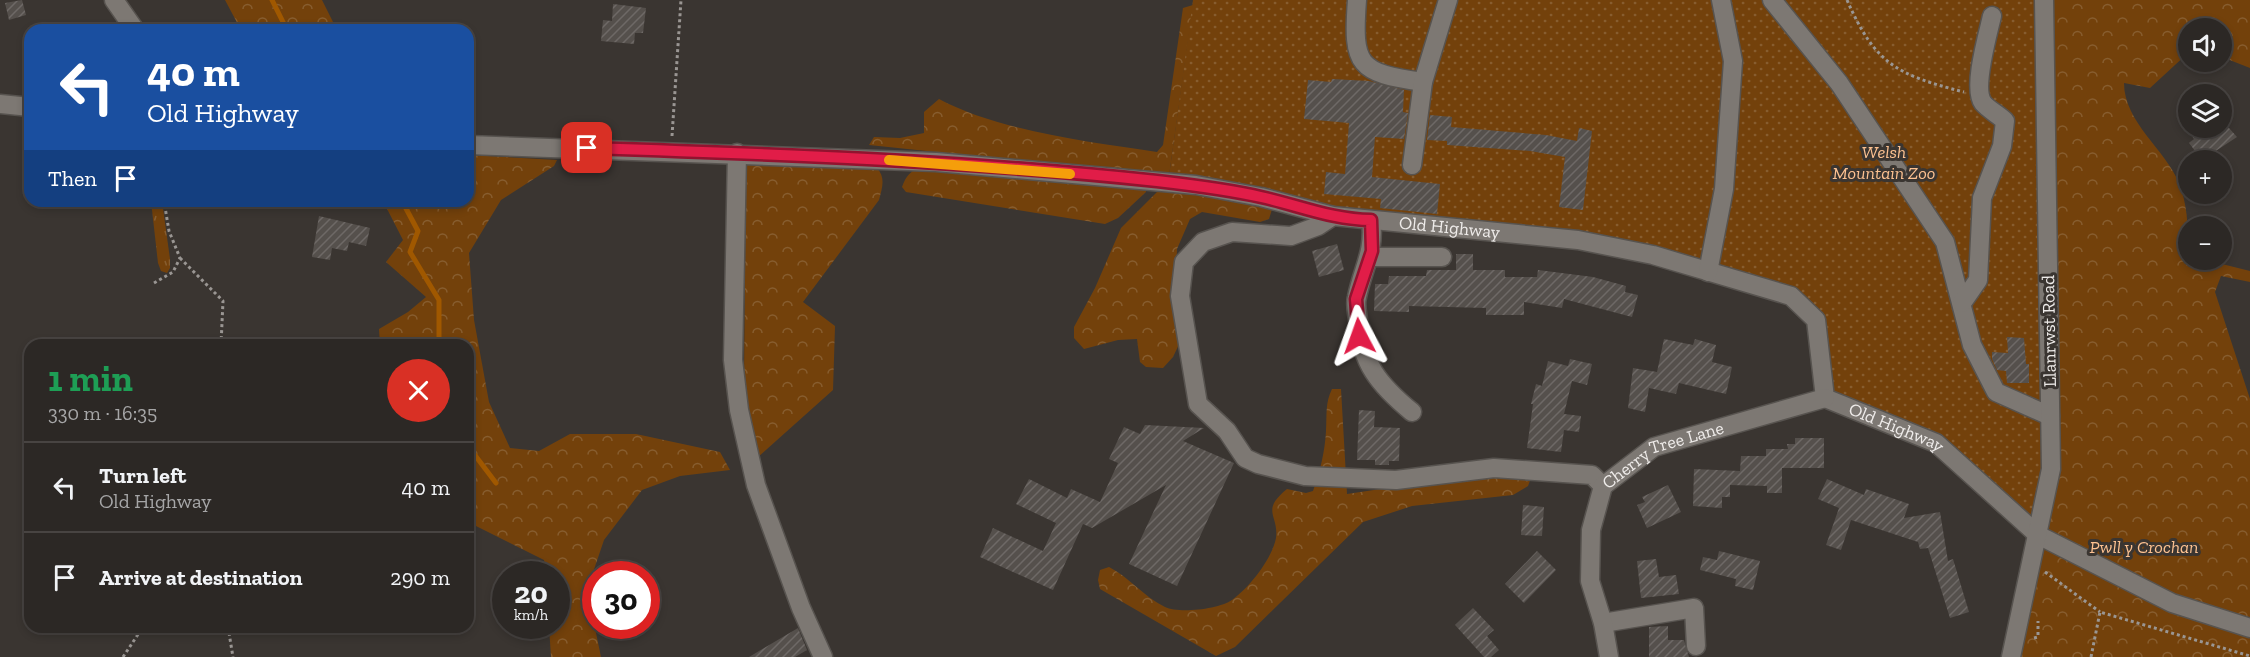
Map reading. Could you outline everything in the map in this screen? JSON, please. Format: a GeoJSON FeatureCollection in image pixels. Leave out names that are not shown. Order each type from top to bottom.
{"type":"FeatureCollection","features":[{"type":"Feature","properties":{"kind":"street"},"geometry":{"type":"LineString","coordinates":[[114,0],[131,24]]}},
{"type":"Feature","properties":{"kind":"street"},"geometry":{"type":"LineString","coordinates":[[1357,0],[1356,44],[1365,65],[1384,77],[1423,82]]}},
{"type":"Feature","properties":{"kind":"street"},"geometry":{"type":"LineString","coordinates":[[1412,165],[1423,82],[1448,0]]}},
{"type":"Feature","properties":{"kind":"street"},"geometry":{"type":"LineString","coordinates":[[1708,272],[1724,189],[1734,61],[1721,0]]}},
{"type":"Feature","properties":{"kind":"street"},"geometry":{"type":"LineString","coordinates":[[1772,0],[1839,83],[1946,242],[1972,345],[1996,392],[2050,416]]}},
{"type":"Feature","properties":{"kind":"street","name":"Llanrwst Road"},"geometry":{"type":"LineString","coordinates":[[2012,657],[2051,469],[2044,0]]}},
{"type":"Feature","properties":{"kind":"street"},"geometry":{"type":"LineString","coordinates":[[1962,303],[1978,280],[1983,198],[2002,146],[2005,121],[1982,102],[1980,93],[1981,68],[1992,16]]}},
{"type":"Feature","properties":{"kind":"street"},"geometry":{"type":"LineString","coordinates":[[0,104],[24,106]]}},
{"type":"Feature","properties":{"kind":"street","name":"Old Highway"},"geometry":{"type":"LineString","coordinates":[[474,145],[936,162],[1196,185],[1261,197],[1333,216],[1578,240],[1653,255],[1791,296],[1816,320],[1825,398],[1936,443],[2038,535],[2172,603],[2250,628]]}},
{"type":"Feature","properties":{"kind":"street"},"geometry":{"type":"LineString","coordinates":[[737,153],[733,360],[739,410],[756,485],[801,608],[823,657]]}},
{"type":"Feature","properties":{"kind":"street"},"geometry":{"type":"LineString","coordinates":[[1333,216],[1318,226],[1290,236],[1232,232],[1203,242],[1184,262],[1180,296],[1198,404],[1227,431],[1245,458],[1258,464],[1305,476],[1396,480],[1494,468],[1592,476],[1603,486]]}},
{"type":"Feature","properties":{"kind":"street"},"geometry":{"type":"LineString","coordinates":[[1371,220],[1374,239],[1356,299],[1359,336],[1368,365],[1390,394],[1412,412]]}},
{"type":"Feature","properties":{"kind":"street"},"geometry":{"type":"LineString","coordinates":[[1370,257],[1442,257]]}},
{"type":"Feature","properties":{"kind":"street","name":"Cherry Tree Lane"},"geometry":{"type":"LineString","coordinates":[[1609,657],[1603,622],[1590,581],[1591,530],[1603,486],[1654,447],[1825,398]]}},
{"type":"Feature","properties":{"kind":"street"},"geometry":{"type":"LineString","coordinates":[[1603,622],[1694,608],[1696,646]]}},
{"type":"Feature","properties":{"kind":"path"},"geometry":{"type":"LineString","coordinates":[[671,151],[681,0]]}},
{"type":"Feature","properties":{"kind":"path"},"geometry":{"type":"LineString","coordinates":[[1847,0],[1860,27],[1884,60],[1914,78],[1971,94],[1980,93]]}},
{"type":"Feature","properties":{"kind":"path"},"geometry":{"type":"LineString","coordinates":[[165,207],[169,231],[180,258],[223,301],[221,339]]}},
{"type":"Feature","properties":{"kind":"path"},"geometry":{"type":"LineString","coordinates":[[154,283],[173,272],[180,258]]}},
{"type":"Feature","properties":{"kind":"path"},"geometry":{"type":"LineString","coordinates":[[2032,562],[2100,612],[2250,656]]}},
{"type":"Feature","properties":{"kind":"path"},"geometry":{"type":"LineString","coordinates":[[2091,657],[2100,612]]}},
{"type":"Feature","properties":{"kind":"path"},"geometry":{"type":"LineString","coordinates":[[123,657],[139,633]]}},
{"type":"Feature","properties":{"kind":"path"},"geometry":{"type":"LineString","coordinates":[[229,633],[233,657]]}},
{"type":"Feature","properties":{"kind":"green space"},"geometry":{"type":"Polygon","coordinates":[[[225,0],[322,0],[334,24],[238,24],[225,0]]]}},
{"type":"Feature","properties":{"kind":"green space","name":"Welsh Mountain Zoo"},"geometry":{"type":"Polygon","coordinates":[[[1193,0],[2044,0],[2051,469],[2038,535],[1936,443],[1825,398],[1816,320],[1791,296],[1682,256],[1365,213],[1169,176],[1193,0]]]}},
{"type":"Feature","properties":{"kind":"green space","name":"Pwll y Crochan"},"geometry":{"type":"Polygon","coordinates":[[[2044,0],[2250,0],[2250,68],[2232,61],[2232,18],[2178,18],[2178,62],[2150,88],[2124,83],[2126,97],[2138,123],[2178,181],[2178,204],[2184,204],[2186,216],[2178,216],[2178,270],[2232,270],[2232,266],[2250,271],[2250,282],[2221,276],[2215,292],[2250,399],[2250,657],[2011,657],[2038,535],[2044,0]]]}},
{"type":"Feature","properties":{"kind":"green space"},"geometry":{"type":"Polygon","coordinates":[[[1193,5],[1169,176],[869,145],[874,137],[900,138],[924,133],[924,112],[939,99],[989,119],[1045,134],[1157,152],[1163,145],[1183,8],[1193,5]]]}},
{"type":"Feature","properties":{"kind":"green space"},"geometry":{"type":"Polygon","coordinates":[[[474,155],[557,160],[554,166],[501,200],[469,253],[474,320],[489,402],[510,448],[539,451],[570,434],[636,434],[720,452],[730,470],[680,476],[642,490],[604,540],[597,561],[582,561],[582,639],[597,639],[601,657],[551,657],[550,639],[570,639],[570,561],[544,561],[474,525],[474,339],[380,339],[379,329],[408,312],[426,297],[386,262],[403,240],[386,207],[474,207],[474,155]]]}},
{"type":"Feature","properties":{"kind":"green space"},"geometry":{"type":"Polygon","coordinates":[[[746,165],[877,168],[882,179],[879,200],[803,302],[835,326],[833,390],[758,457],[744,382],[746,165]]]}},
{"type":"Feature","properties":{"kind":"green space"},"geometry":{"type":"Polygon","coordinates":[[[921,167],[1146,187],[1146,192],[1118,218],[1105,224],[906,192],[902,187],[905,180],[911,172],[921,167]]]}},
{"type":"Feature","properties":{"kind":"green space"},"geometry":{"type":"Polygon","coordinates":[[[1167,186],[1273,206],[1269,219],[1260,222],[1202,212],[1190,219],[1177,249],[1175,301],[1182,338],[1173,357],[1163,368],[1146,367],[1140,362],[1137,339],[1118,340],[1084,349],[1074,338],[1074,327],[1095,288],[1121,228],[1159,190],[1167,186]]]}},
{"type":"Feature","properties":{"kind":"green space"},"geometry":{"type":"Polygon","coordinates":[[[152,207],[163,207],[170,259],[170,268],[167,273],[161,271],[158,263],[152,207]]]}},
{"type":"Feature","properties":{"kind":"green space"},"geometry":{"type":"Polygon","coordinates":[[[1332,389],[1341,389],[1347,494],[1468,476],[1531,478],[1528,486],[1513,495],[1412,506],[1363,522],[1235,647],[1216,656],[1100,589],[1098,580],[1100,570],[1109,567],[1157,603],[1171,609],[1209,608],[1226,603],[1239,595],[1259,572],[1274,546],[1276,530],[1272,508],[1274,503],[1287,489],[1306,493],[1313,491],[1323,454],[1327,404],[1332,389]]]}},
{"type":"Feature","properties":{"kind":"building"},"geometry":{"type":"Polygon","coordinates":[[[22,0],[26,15],[9,20],[5,3],[22,0]]]}},
{"type":"Feature","properties":{"kind":"building"},"geometry":{"type":"Polygon","coordinates":[[[613,4],[646,8],[643,33],[635,33],[634,44],[601,41],[603,20],[612,21],[613,4]]]}},
{"type":"Feature","properties":{"kind":"building"},"geometry":{"type":"Polygon","coordinates":[[[1332,79],[1369,81],[1404,90],[1403,112],[1408,113],[1404,139],[1375,137],[1372,177],[1440,184],[1437,214],[1380,208],[1381,199],[1324,194],[1326,172],[1345,174],[1349,123],[1304,119],[1308,80],[1331,82],[1332,79]]]}},
{"type":"Feature","properties":{"kind":"building"},"geometry":{"type":"Polygon","coordinates":[[[1430,115],[1452,117],[1451,127],[1546,135],[1577,141],[1579,128],[1592,131],[1583,210],[1559,207],[1565,157],[1530,151],[1447,145],[1447,141],[1427,140],[1430,115]]]}},
{"type":"Feature","properties":{"kind":"building"},"geometry":{"type":"Polygon","coordinates":[[[2232,131],[2237,137],[2217,150],[2194,150],[2189,143],[2194,139],[2232,138],[2232,131]]]}},
{"type":"Feature","properties":{"kind":"building"},"geometry":{"type":"Polygon","coordinates":[[[319,216],[370,228],[366,246],[349,242],[347,251],[332,248],[330,260],[312,257],[319,216]]]}},
{"type":"Feature","properties":{"kind":"building"},"geometry":{"type":"Polygon","coordinates":[[[1337,244],[1344,270],[1319,277],[1312,251],[1337,244]]]}},
{"type":"Feature","properties":{"kind":"building"},"geometry":{"type":"Polygon","coordinates":[[[1456,254],[1473,254],[1473,270],[1505,270],[1505,277],[1537,277],[1538,270],[1593,277],[1626,286],[1625,292],[1638,295],[1632,317],[1564,299],[1562,308],[1524,302],[1524,315],[1486,315],[1486,308],[1409,306],[1409,312],[1374,311],[1375,284],[1388,284],[1389,276],[1426,276],[1427,270],[1456,270],[1456,254]]]}},
{"type":"Feature","properties":{"kind":"building"},"geometry":{"type":"Polygon","coordinates":[[[2007,337],[2024,338],[2026,364],[2029,364],[2029,383],[2007,383],[2006,371],[1997,370],[1992,359],[1992,352],[2008,353],[2007,337]]]}},
{"type":"Feature","properties":{"kind":"building"},"geometry":{"type":"Polygon","coordinates":[[[1664,339],[1693,345],[1695,339],[1716,345],[1712,362],[1732,367],[1726,394],[1679,383],[1676,394],[1649,388],[1645,412],[1628,408],[1633,368],[1657,372],[1664,339]]]}},
{"type":"Feature","properties":{"kind":"building"},"geometry":{"type":"Polygon","coordinates":[[[1570,359],[1592,364],[1587,385],[1572,381],[1564,414],[1581,416],[1579,432],[1564,430],[1561,452],[1527,448],[1533,404],[1531,404],[1536,384],[1542,386],[1548,361],[1568,366],[1570,359]]]}},
{"type":"Feature","properties":{"kind":"building"},"geometry":{"type":"Polygon","coordinates":[[[1359,410],[1375,411],[1374,427],[1400,428],[1399,461],[1389,461],[1389,465],[1375,465],[1375,460],[1357,460],[1359,410]]]}},
{"type":"Feature","properties":{"kind":"building"},"geometry":{"type":"Polygon","coordinates":[[[1145,425],[1204,428],[1183,441],[1234,463],[1177,586],[1129,564],[1166,485],[1092,528],[1083,524],[1053,590],[980,557],[993,528],[1043,551],[1056,523],[1016,504],[1029,479],[1067,498],[1071,489],[1100,502],[1118,463],[1109,459],[1124,427],[1140,434],[1145,425]]]}},
{"type":"Feature","properties":{"kind":"building"},"geometry":{"type":"Polygon","coordinates":[[[1795,438],[1824,438],[1824,468],[1782,468],[1782,493],[1767,493],[1767,486],[1730,485],[1730,497],[1722,497],[1722,508],[1693,506],[1694,469],[1740,471],[1741,456],[1766,456],[1766,449],[1788,449],[1787,444],[1795,444],[1795,438]]]}},
{"type":"Feature","properties":{"kind":"building"},"geometry":{"type":"Polygon","coordinates":[[[1827,479],[1864,495],[1866,489],[1909,504],[1904,518],[1940,512],[1948,561],[1953,559],[1969,612],[1950,618],[1928,548],[1920,549],[1918,542],[1851,520],[1841,550],[1826,545],[1839,508],[1818,499],[1827,479]]]}},
{"type":"Feature","properties":{"kind":"building"},"geometry":{"type":"Polygon","coordinates":[[[1668,485],[1681,512],[1647,528],[1637,505],[1645,502],[1642,497],[1668,485]]]}},
{"type":"Feature","properties":{"kind":"building"},"geometry":{"type":"Polygon","coordinates":[[[1523,505],[1544,507],[1542,536],[1521,535],[1523,505]]]}},
{"type":"Feature","properties":{"kind":"building"},"geometry":{"type":"Polygon","coordinates":[[[1537,551],[1556,570],[1524,603],[1505,584],[1537,551]]]}},
{"type":"Feature","properties":{"kind":"building"},"geometry":{"type":"Polygon","coordinates":[[[1719,551],[1760,561],[1753,590],[1735,586],[1736,579],[1700,570],[1703,557],[1717,560],[1719,551]]]}},
{"type":"Feature","properties":{"kind":"building"},"geometry":{"type":"Polygon","coordinates":[[[1656,559],[1659,577],[1676,575],[1679,594],[1641,598],[1637,561],[1656,559]]]}},
{"type":"Feature","properties":{"kind":"building"},"geometry":{"type":"Polygon","coordinates":[[[1473,608],[1494,630],[1487,636],[1499,650],[1491,657],[1484,657],[1455,625],[1473,608]]]}},
{"type":"Feature","properties":{"kind":"building"},"geometry":{"type":"Polygon","coordinates":[[[1668,626],[1668,640],[1684,640],[1689,657],[1649,657],[1649,627],[1668,626]]]}},
{"type":"Feature","properties":{"kind":"building"},"geometry":{"type":"Polygon","coordinates":[[[798,628],[807,650],[795,657],[749,657],[798,628]]]}},
{"type":"Feature","properties":{"kind":"waterway"},"geometry":{"type":"LineString","coordinates":[[272,0],[284,24]]}},
{"type":"Feature","properties":{"kind":"waterway"},"geometry":{"type":"LineString","coordinates":[[405,207],[418,231],[410,252],[439,300],[439,339]]}},
{"type":"Feature","properties":{"kind":"waterway"},"geometry":{"type":"LineString","coordinates":[[474,454],[496,483]]}},
{"type":"Feature","properties":{"kind":"slow traffic"},"geometry":{"type":"LineString","coordinates":[[889,160],[1070,174]]}},
{"type":"Feature","properties":{"kind":"route"},"geometry":{"type":"LineString","coordinates":[[587,148],[936,162],[1153,181],[1196,185],[1261,197],[1333,216],[1371,220],[1374,239],[1372,251],[1356,299],[1359,336]]}}]}
